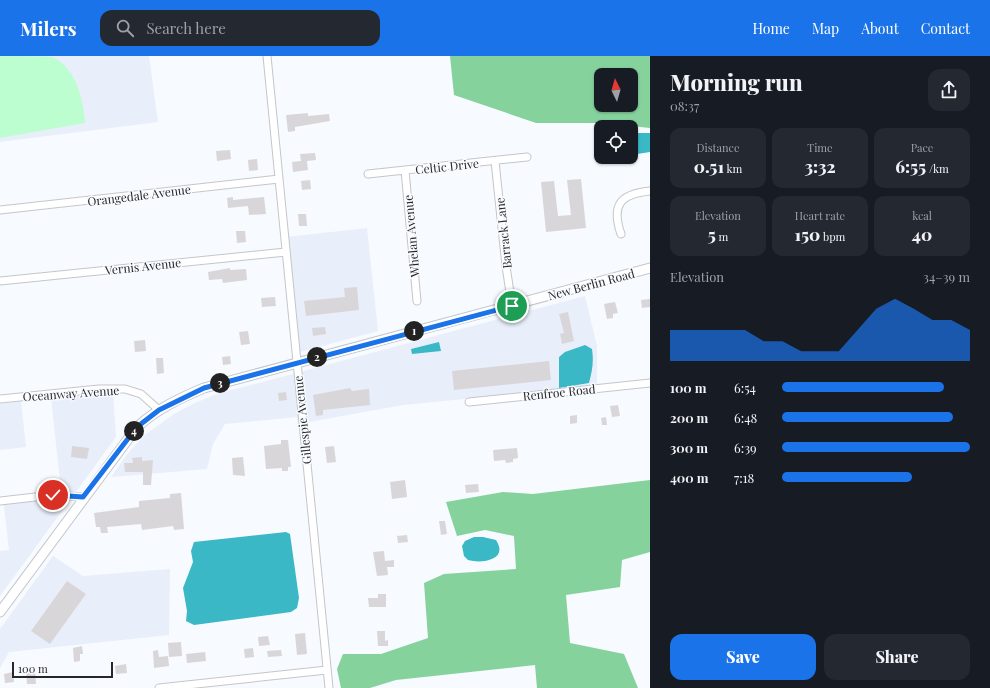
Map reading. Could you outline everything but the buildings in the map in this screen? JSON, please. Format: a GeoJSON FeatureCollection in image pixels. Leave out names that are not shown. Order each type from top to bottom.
{"type":"FeatureCollection","features":[{"type":"Feature","properties":{"kind":"street","name":"Gillespie Avenue"},"geometry":{"type":"LineString","coordinates":[[266,56],[329,688]]}},
{"type":"Feature","properties":{"kind":"street","name":"Celtic Drive"},"geometry":{"type":"LineString","coordinates":[[368,174],[527,158]]}},
{"type":"Feature","properties":{"kind":"street","name":"Barrack Lane"},"geometry":{"type":"LineString","coordinates":[[495,161],[512,306]]}},
{"type":"Feature","properties":{"kind":"street","name":"Whelan Avenue"},"geometry":{"type":"LineString","coordinates":[[405,170],[418,301]]}},
{"type":"Feature","properties":{"kind":"street","name":"Orangedale Avenue"},"geometry":{"type":"LineString","coordinates":[[0,210],[279,179]]}},
{"type":"Feature","properties":{"kind":"street"},"geometry":{"type":"LineString","coordinates":[[621,234],[616,215],[618,206],[625,198],[634,193],[650,191]]}},
{"type":"Feature","properties":{"kind":"street","name":"Vernis Avenue"},"geometry":{"type":"LineString","coordinates":[[0,281],[286,252]]}},
{"type":"Feature","properties":{"kind":"street","name":"New Berlin Road"},"geometry":{"type":"LineString","coordinates":[[0,612],[83,497],[137,427],[159,410],[204,388],[650,268]]}},
{"type":"Feature","properties":{"kind":"street","name":"Renfroe Road"},"geometry":{"type":"LineString","coordinates":[[469,402],[650,382]]}},
{"type":"Feature","properties":{"kind":"street","name":"Oceanway Avenue"},"geometry":{"type":"LineString","coordinates":[[0,399],[99,389],[125,389],[141,394],[159,410]]}},
{"type":"Feature","properties":{"kind":"street"},"geometry":{"type":"LineString","coordinates":[[0,500],[53,495],[83,497]]}},
{"type":"Feature","properties":{"kind":"street"},"geometry":{"type":"LineString","coordinates":[[159,688],[327,670]]}},
{"type":"Feature","properties":{"kind":"shaded area"},"geometry":{"type":"Polygon","coordinates":[[[0,56],[149,56],[158,122],[0,142],[0,56]]]}},
{"type":"Feature","properties":{"kind":"shaded area"},"geometry":{"type":"Polygon","coordinates":[[[367,228],[378,331],[300,352],[287,237],[367,228]]]}},
{"type":"Feature","properties":{"kind":"shaded area"},"geometry":{"type":"Polygon","coordinates":[[[585,296],[597,346],[597,386],[403,405],[298,424],[297,417],[225,424],[213,444],[207,469],[111,477],[128,453],[145,435],[174,414],[217,394],[585,296]]]}},
{"type":"Feature","properties":{"kind":"shaded area"},"geometry":{"type":"Polygon","coordinates":[[[113,393],[116,437],[0,596],[0,551],[9,550],[3,497],[61,490],[51,398],[113,393]]]}},
{"type":"Feature","properties":{"kind":"shaded area"},"geometry":{"type":"Polygon","coordinates":[[[21,401],[26,447],[0,450],[0,404],[21,401]]]}},
{"type":"Feature","properties":{"kind":"shaded area"},"geometry":{"type":"Polygon","coordinates":[[[53,556],[83,576],[170,569],[169,635],[9,652],[0,668],[0,629],[53,556]]]}},
{"type":"Feature","properties":{"kind":"green space"},"geometry":{"type":"Polygon","coordinates":[[[0,56],[52,57],[61,62],[73,77],[77,86],[83,105],[85,123],[0,138],[0,56]]]}},
{"type":"Feature","properties":{"kind":"green space"},"geometry":{"type":"Polygon","coordinates":[[[450,56],[650,56],[650,128],[638,127],[638,120],[594,120],[594,123],[536,123],[454,95],[450,56]]]}},
{"type":"Feature","properties":{"kind":"green space"},"geometry":{"type":"Polygon","coordinates":[[[650,480],[650,552],[622,560],[620,587],[566,595],[570,643],[624,654],[638,688],[537,688],[535,665],[396,680],[370,688],[341,688],[337,669],[343,654],[381,654],[428,638],[424,583],[444,574],[516,569],[514,536],[485,530],[457,536],[446,502],[503,492],[533,494],[650,480]]]}},
{"type":"Feature","properties":{"kind":"water"},"geometry":{"type":"Polygon","coordinates":[[[638,133],[650,133],[650,152],[638,154],[638,133]]]}},
{"type":"Feature","properties":{"kind":"water"},"geometry":{"type":"Polygon","coordinates":[[[439,342],[441,351],[412,354],[411,349],[439,342]]]}},
{"type":"Feature","properties":{"kind":"water"},"geometry":{"type":"Polygon","coordinates":[[[585,345],[592,349],[593,354],[589,383],[559,388],[559,357],[565,352],[585,345]]]}},
{"type":"Feature","properties":{"kind":"water"},"geometry":{"type":"Polygon","coordinates":[[[286,532],[290,534],[299,598],[297,608],[291,612],[194,625],[186,621],[187,611],[183,588],[193,562],[191,551],[194,542],[286,532]]]}},
{"type":"Feature","properties":{"kind":"water"},"geometry":{"type":"Polygon","coordinates":[[[474,537],[483,537],[496,540],[499,547],[497,556],[486,561],[468,560],[464,556],[462,546],[465,541],[474,537]]]}},
{"type":"Feature","properties":{"kind":"route"},"geometry":{"type":"LineString","coordinates":[[53,495],[83,497],[137,427],[159,410],[180,398],[204,388],[386,338],[512,306]]}}]}
